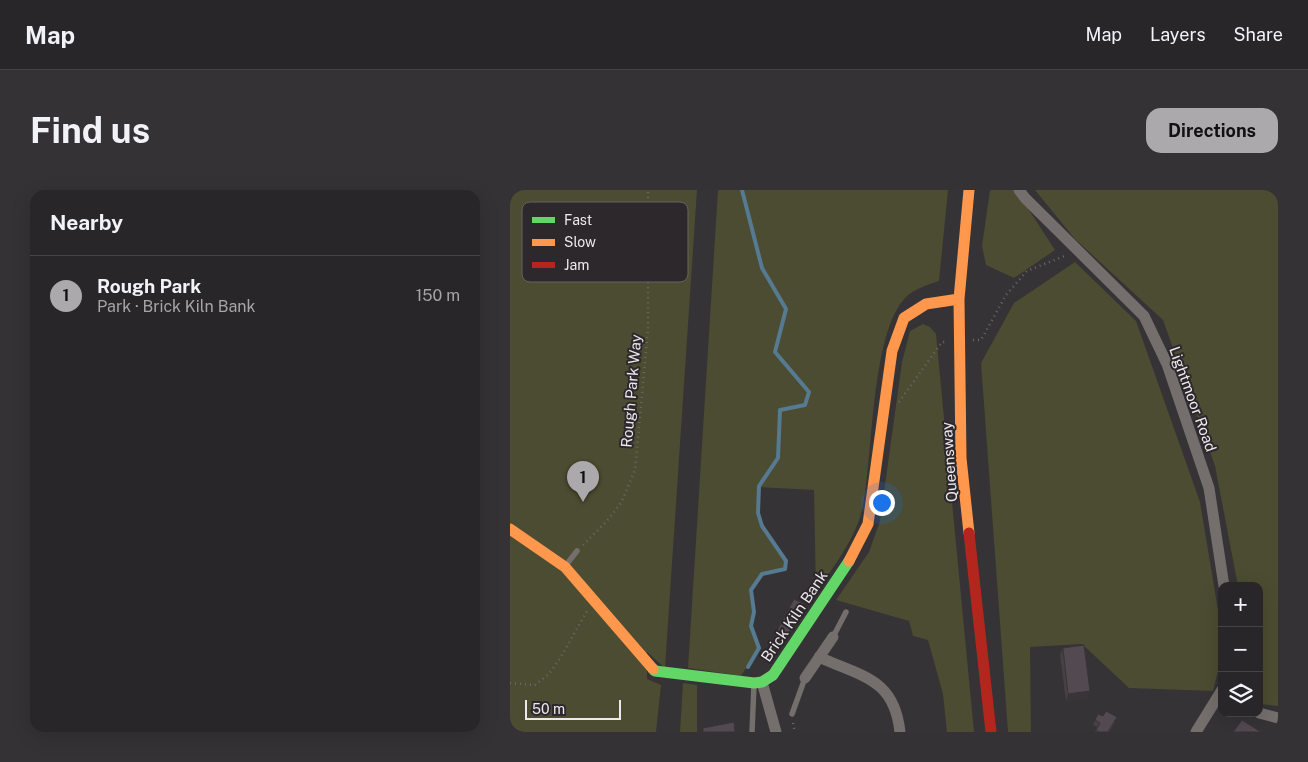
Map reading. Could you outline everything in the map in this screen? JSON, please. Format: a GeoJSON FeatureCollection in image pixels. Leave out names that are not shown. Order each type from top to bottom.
{"type":"FeatureCollection","features":[{"type":"Feature","properties":{"kind":"street","name":"Queensway"},"geometry":{"type":"LineString","coordinates":[[969,190],[959,300],[962,458],[991,732]]}},
{"type":"Feature","properties":{"kind":"street","name":"Lightmoor Road"},"geometry":{"type":"LineString","coordinates":[[1019,190],[1144,316],[1167,364],[1208,488],[1223,582]]}},
{"type":"Feature","properties":{"kind":"street","name":"Brick Kiln Bank"},"geometry":{"type":"LineString","coordinates":[[758,683],[773,675],[794,646],[852,556],[868,524],[880,424],[891,361],[904,318],[926,304],[959,300]]}},
{"type":"Feature","properties":{"kind":"street"},"geometry":{"type":"LineString","coordinates":[[510,528],[565,567],[655,671],[758,683],[776,732]]}},
{"type":"Feature","properties":{"kind":"street"},"geometry":{"type":"LineString","coordinates":[[804,678],[833,636]]}},
{"type":"Feature","properties":{"kind":"street"},"geometry":{"type":"LineString","coordinates":[[819,657],[881,687],[894,704],[900,732]]}},
{"type":"Feature","properties":{"kind":"street"},"geometry":{"type":"LineString","coordinates":[[1196,732],[1218,700]]}},
{"type":"Feature","properties":{"kind":"street"},"geometry":{"type":"LineString","coordinates":[[1263,713],[1278,718]]}},
{"type":"Feature","properties":{"kind":"lane"},"geometry":{"type":"LineString","coordinates":[[565,567],[577,551]]}},
{"type":"Feature","properties":{"kind":"lane"},"geometry":{"type":"LineString","coordinates":[[833,636],[846,612]]}},
{"type":"Feature","properties":{"kind":"lane"},"geometry":{"type":"LineString","coordinates":[[792,714],[804,678]]}},
{"type":"Feature","properties":{"kind":"lane"},"geometry":{"type":"LineString","coordinates":[[752,732],[758,683]]}},
{"type":"Feature","properties":{"kind":"path"},"geometry":{"type":"LineString","coordinates":[[896,406],[942,342],[981,340],[1006,295],[1027,271],[1078,251]]}},
{"type":"Feature","properties":{"kind":"path","name":"Rough Park Way"},"geometry":{"type":"LineString","coordinates":[[577,551],[606,522],[621,503],[635,470],[648,328],[648,282]]}},
{"type":"Feature","properties":{"kind":"path"},"geometry":{"type":"LineString","coordinates":[[510,683],[535,685],[549,674],[593,600]]}},
{"type":"Feature","properties":{"kind":"green space"},"geometry":{"type":"Polygon","coordinates":[[[510,190],[697,190],[665,668],[647,652],[647,679],[661,685],[656,732],[510,732],[510,190]]]}},
{"type":"Feature","properties":{"kind":"green space"},"geometry":{"type":"Polygon","coordinates":[[[718,190],[948,190],[939,281],[912,292],[905,298],[894,315],[879,367],[866,484],[860,518],[850,541],[816,593],[814,490],[759,487],[761,520],[772,542],[786,561],[785,569],[762,574],[751,590],[754,612],[751,626],[759,648],[741,676],[688,668],[718,190]]]}},
{"type":"Feature","properties":{"kind":"green space"},"geometry":{"type":"Polygon","coordinates":[[[990,190],[1016,190],[1055,250],[1014,278],[986,265],[982,246],[990,190]]]}},
{"type":"Feature","properties":{"kind":"green space"},"geometry":{"type":"Polygon","coordinates":[[[1035,190],[1278,190],[1278,706],[1263,704],[1263,582],[1237,582],[1215,466],[1163,320],[1075,239],[1035,190]]]}},
{"type":"Feature","properties":{"kind":"green space"},"geometry":{"type":"Polygon","coordinates":[[[1075,262],[1136,321],[1200,502],[1218,610],[1218,671],[1213,691],[1129,688],[1082,644],[1030,647],[1031,732],[1008,732],[981,363],[1014,303],[1075,262]]]}},
{"type":"Feature","properties":{"kind":"green space"},"geometry":{"type":"Polygon","coordinates":[[[923,324],[930,327],[936,334],[974,732],[947,732],[943,694],[928,640],[913,636],[909,621],[836,600],[869,552],[880,521],[902,362],[910,331],[923,324]]]}},
{"type":"Feature","properties":{"kind":"green space"},"geometry":{"type":"Polygon","coordinates":[[[683,683],[697,685],[697,732],[680,732],[683,683]]]}},
{"type":"Feature","properties":{"kind":"building"},"geometry":{"type":"Polygon","coordinates":[[[794,599],[804,604],[787,636],[777,631],[794,599]]]}},
{"type":"Feature","properties":{"kind":"building"},"geometry":{"type":"Polygon","coordinates":[[[1084,645],[1090,691],[1068,694],[1063,648],[1084,645]]]}},
{"type":"Feature","properties":{"kind":"building"},"geometry":{"type":"Polygon","coordinates":[[[1106,711],[1117,717],[1108,732],[1099,732],[1096,730],[1100,723],[1095,720],[1098,714],[1103,716],[1106,711]]]}},
{"type":"Feature","properties":{"kind":"building"},"geometry":{"type":"Polygon","coordinates":[[[1242,720],[1261,732],[1233,732],[1242,720]]]}},
{"type":"Feature","properties":{"kind":"building"},"geometry":{"type":"Polygon","coordinates":[[[734,722],[735,732],[703,732],[703,728],[734,722]]]}},
{"type":"Feature","properties":{"kind":"waterway"},"geometry":{"type":"LineString","coordinates":[[742,190],[762,268],[786,309],[775,352],[809,392],[805,405],[780,410],[778,458],[759,486],[758,513],[762,526],[786,561],[785,569],[762,574],[751,590],[754,612],[751,626],[759,648],[748,667]]}},
{"type":"Feature","properties":{"kind":"traffic: fast"},"geometry":{"type":"LineString","coordinates":[[653,669],[655,671],[754,683],[762,682],[773,675],[849,561]]}},
{"type":"Feature","properties":{"kind":"traffic: slow"},"geometry":{"type":"LineString","coordinates":[[969,190],[959,299],[961,458],[969,533]]}},
{"type":"Feature","properties":{"kind":"traffic: slow"},"geometry":{"type":"LineString","coordinates":[[849,561],[868,524],[892,351],[904,318],[926,304],[959,299]]}},
{"type":"Feature","properties":{"kind":"traffic: slow"},"geometry":{"type":"LineString","coordinates":[[510,529],[565,567],[653,669]]}},
{"type":"Feature","properties":{"kind":"traffic: jam"},"geometry":{"type":"LineString","coordinates":[[969,533],[991,732]]}},
{"type":"Feature","properties":{"kind":"place","name":"Rough Park"},"geometry":{"type":"Point","coordinates":[583,502]}}]}
